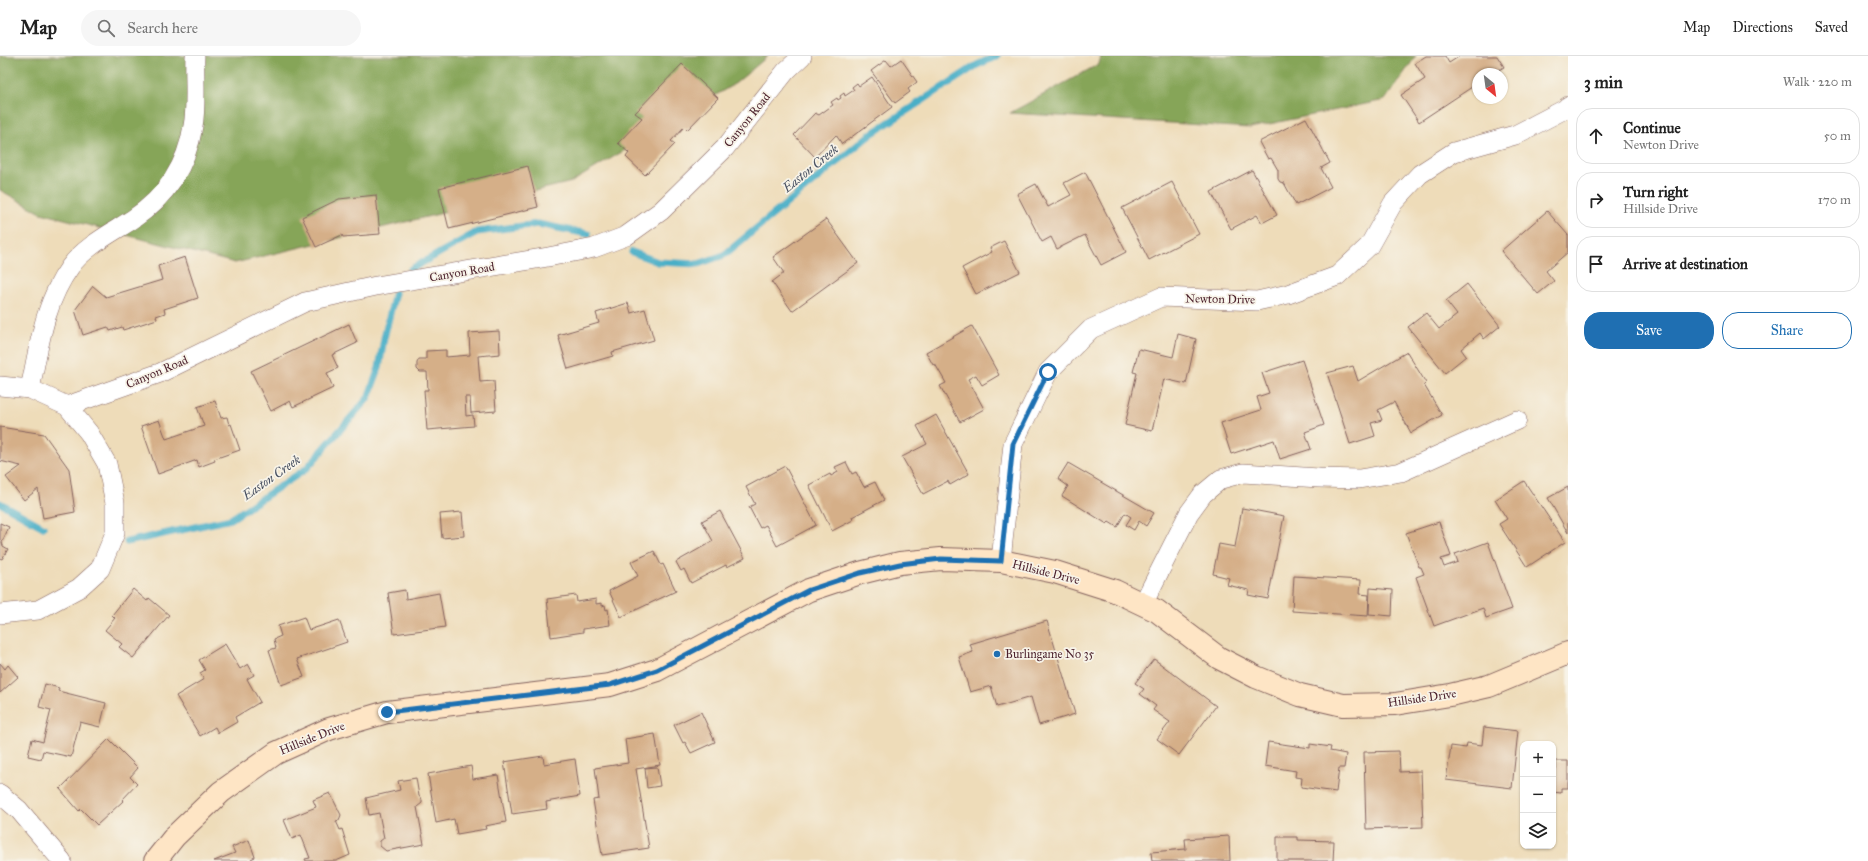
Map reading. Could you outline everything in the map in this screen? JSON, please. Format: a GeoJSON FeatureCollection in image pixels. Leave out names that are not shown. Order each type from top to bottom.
{"type":"FeatureCollection","features":[{"type":"Feature","properties":{"kind":"main road","name":"Hillside Drive"},"geometry":{"type":"LineString","coordinates":[[155,861],[175,836],[221,792],[276,753],[329,729],[387,712],[610,685],[657,670],[809,590],[860,573],[900,564],[941,559],[1001,561],[1055,572],[1114,591],[1157,611],[1219,658],[1256,677],[1300,695],[1343,705],[1395,704],[1450,695],[1489,686],[1568,653]]}},
{"type":"Feature","properties":{"kind":"street"},"geometry":{"type":"LineString","coordinates":[[30,390],[44,320],[59,285],[71,266],[87,250],[142,213],[164,193],[179,169],[188,147],[194,124],[195,56]]}},
{"type":"Feature","properties":{"kind":"street","name":"Canyon Road"},"geometry":{"type":"LineString","coordinates":[[66,406],[160,373],[305,302],[376,286],[594,248],[626,236],[661,211],[725,148],[786,71],[802,56]]}},
{"type":"Feature","properties":{"kind":"street","name":"Newton Drive"},"geometry":{"type":"LineString","coordinates":[[1001,561],[1013,444],[1048,372],[1090,329],[1161,297],[1256,301],[1288,294],[1337,276],[1369,246],[1393,203],[1420,174],[1454,152],[1515,135],[1568,106]]}},
{"type":"Feature","properties":{"kind":"street"},"geometry":{"type":"LineString","coordinates":[[0,386],[30,390],[66,406],[89,433],[107,464],[115,503],[115,533],[100,569],[79,588],[38,610],[0,614]]}},
{"type":"Feature","properties":{"kind":"street"},"geometry":{"type":"LineString","coordinates":[[1143,604],[1189,513],[1203,494],[1221,478],[1243,473],[1359,479],[1402,472],[1517,420]]}},
{"type":"Feature","properties":{"kind":"street"},"geometry":{"type":"LineString","coordinates":[[0,794],[20,810],[62,861]]}},
{"type":"Feature","properties":{"kind":"green space"},"geometry":{"type":"Polygon","coordinates":[[[0,56],[768,56],[736,83],[572,182],[235,263],[41,213],[0,190],[0,56]]]}},
{"type":"Feature","properties":{"kind":"green space"},"geometry":{"type":"Polygon","coordinates":[[[1101,56],[1416,56],[1385,100],[1250,128],[1010,113],[1099,64],[1101,56]]]}},
{"type":"Feature","properties":{"kind":"building"},"geometry":{"type":"Polygon","coordinates":[[[1426,56],[1445,56],[1449,63],[1460,56],[1497,56],[1504,67],[1472,68],[1472,87],[1419,122],[1401,95],[1425,79],[1415,63],[1426,56]]]}},
{"type":"Feature","properties":{"kind":"building"},"geometry":{"type":"Polygon","coordinates":[[[901,59],[917,82],[908,89],[910,92],[895,103],[871,71],[886,60],[891,66],[901,59]]]}},
{"type":"Feature","properties":{"kind":"building"},"geometry":{"type":"Polygon","coordinates":[[[682,64],[718,98],[687,130],[684,127],[671,141],[675,144],[645,175],[626,157],[629,153],[618,143],[642,118],[635,113],[682,64]]]}},
{"type":"Feature","properties":{"kind":"building"},"geometry":{"type":"Polygon","coordinates":[[[872,77],[892,107],[842,144],[836,135],[815,157],[794,135],[815,113],[819,115],[833,105],[831,102],[837,98],[838,100],[841,98],[840,96],[844,93],[845,96],[854,90],[852,87],[857,83],[859,86],[872,77]]]}},
{"type":"Feature","properties":{"kind":"building"},"geometry":{"type":"Polygon","coordinates":[[[1306,118],[1330,163],[1321,168],[1331,187],[1296,205],[1284,183],[1280,182],[1278,179],[1278,170],[1271,158],[1268,159],[1259,142],[1306,118]]]}},
{"type":"Feature","properties":{"kind":"building"},"geometry":{"type":"Polygon","coordinates":[[[528,166],[538,207],[449,229],[439,188],[528,166]]]}},
{"type":"Feature","properties":{"kind":"building"},"geometry":{"type":"Polygon","coordinates":[[[1252,170],[1277,215],[1262,223],[1257,215],[1231,229],[1211,192],[1252,170]]]}},
{"type":"Feature","properties":{"kind":"building"},"geometry":{"type":"Polygon","coordinates":[[[1085,172],[1126,252],[1101,265],[1085,235],[1057,249],[1051,237],[1042,242],[1017,194],[1036,184],[1048,207],[1071,195],[1064,183],[1085,172]]]}},
{"type":"Feature","properties":{"kind":"building"},"geometry":{"type":"Polygon","coordinates":[[[1172,182],[1199,234],[1149,260],[1122,208],[1172,182]]]}},
{"type":"Feature","properties":{"kind":"building"},"geometry":{"type":"Polygon","coordinates":[[[376,195],[380,234],[343,237],[342,235],[316,247],[302,217],[339,199],[376,195]]]}},
{"type":"Feature","properties":{"kind":"building"},"geometry":{"type":"Polygon","coordinates":[[[1547,211],[1568,235],[1568,252],[1546,271],[1554,281],[1538,294],[1501,251],[1547,211]]]}},
{"type":"Feature","properties":{"kind":"building"},"geometry":{"type":"Polygon","coordinates":[[[826,219],[858,263],[792,311],[772,282],[784,273],[773,257],[826,219]]]}},
{"type":"Feature","properties":{"kind":"building"},"geometry":{"type":"Polygon","coordinates":[[[1004,241],[1020,272],[976,294],[962,268],[992,252],[990,248],[1004,241]]]}},
{"type":"Feature","properties":{"kind":"building"},"geometry":{"type":"Polygon","coordinates":[[[185,257],[198,298],[164,309],[165,313],[156,316],[157,319],[123,330],[122,327],[110,331],[108,327],[83,335],[75,310],[93,286],[106,297],[162,280],[158,266],[185,257]]]}},
{"type":"Feature","properties":{"kind":"building"},"geometry":{"type":"Polygon","coordinates":[[[1467,284],[1500,326],[1484,339],[1480,333],[1461,349],[1466,356],[1445,373],[1408,327],[1426,313],[1439,329],[1457,315],[1446,301],[1467,284]]]}},
{"type":"Feature","properties":{"kind":"building"},"geometry":{"type":"Polygon","coordinates":[[[628,303],[631,313],[645,309],[654,340],[612,352],[613,356],[568,369],[558,335],[599,323],[596,313],[628,303]]]}},
{"type":"Feature","properties":{"kind":"building"},"geometry":{"type":"Polygon","coordinates":[[[349,324],[357,343],[332,355],[338,368],[327,373],[333,388],[293,407],[290,401],[271,411],[251,371],[349,324]]]}},
{"type":"Feature","properties":{"kind":"building"},"geometry":{"type":"Polygon","coordinates":[[[972,326],[999,375],[982,385],[976,375],[968,379],[984,409],[960,422],[940,386],[946,383],[926,352],[972,326]]]}},
{"type":"Feature","properties":{"kind":"building"},"geometry":{"type":"Polygon","coordinates":[[[499,331],[500,354],[478,356],[480,382],[494,381],[496,411],[471,413],[470,397],[465,397],[466,416],[473,415],[474,426],[427,430],[424,390],[428,390],[427,372],[420,372],[417,369],[419,359],[426,359],[426,351],[446,350],[446,357],[470,355],[469,333],[499,331]]]}},
{"type":"Feature","properties":{"kind":"building"},"geometry":{"type":"Polygon","coordinates":[[[1178,334],[1196,339],[1186,384],[1164,379],[1152,431],[1125,425],[1137,373],[1133,372],[1139,349],[1173,357],[1178,334]]]}},
{"type":"Feature","properties":{"kind":"building"},"geometry":{"type":"Polygon","coordinates":[[[1407,352],[1426,383],[1424,385],[1442,415],[1411,433],[1394,402],[1378,410],[1382,420],[1371,423],[1375,436],[1350,444],[1327,373],[1353,366],[1358,381],[1407,352]]]}},
{"type":"Feature","properties":{"kind":"building"},"geometry":{"type":"Polygon","coordinates":[[[1302,360],[1324,425],[1305,432],[1311,449],[1280,459],[1274,440],[1231,454],[1221,423],[1261,410],[1257,397],[1269,393],[1262,373],[1302,360]]]}},
{"type":"Feature","properties":{"kind":"building"},"geometry":{"type":"Polygon","coordinates":[[[215,401],[221,418],[227,417],[229,425],[231,424],[240,450],[214,459],[215,461],[199,467],[197,460],[158,474],[141,426],[159,420],[166,439],[204,426],[197,407],[215,401]]]}},
{"type":"Feature","properties":{"kind":"building"},"geometry":{"type":"Polygon","coordinates":[[[936,415],[969,474],[950,485],[948,481],[923,494],[902,457],[927,444],[917,426],[936,415]]]}},
{"type":"Feature","properties":{"kind":"building"},"geometry":{"type":"Polygon","coordinates":[[[0,427],[44,434],[69,469],[75,512],[43,518],[38,489],[24,500],[6,477],[21,466],[0,461],[0,427]]]}},
{"type":"Feature","properties":{"kind":"building"},"geometry":{"type":"Polygon","coordinates":[[[846,462],[852,474],[856,472],[864,487],[875,482],[884,500],[852,517],[853,520],[832,531],[809,485],[830,474],[831,476],[838,472],[835,467],[846,462]]]}},
{"type":"Feature","properties":{"kind":"building"},"geometry":{"type":"Polygon","coordinates":[[[1068,463],[1154,513],[1146,526],[1139,521],[1134,530],[1126,525],[1131,517],[1125,513],[1117,527],[1109,522],[1107,524],[1062,496],[1068,486],[1058,479],[1068,463]]]}},
{"type":"Feature","properties":{"kind":"building"},"geometry":{"type":"Polygon","coordinates":[[[785,466],[816,525],[777,546],[766,525],[760,528],[749,507],[755,504],[746,487],[785,466]]]}},
{"type":"Feature","properties":{"kind":"building"},"geometry":{"type":"Polygon","coordinates":[[[1524,481],[1565,542],[1527,567],[1499,524],[1507,519],[1495,500],[1524,481]]]}},
{"type":"Feature","properties":{"kind":"building"},"geometry":{"type":"Polygon","coordinates":[[[1568,487],[1568,533],[1548,498],[1568,487]]]}},
{"type":"Feature","properties":{"kind":"building"},"geometry":{"type":"Polygon","coordinates":[[[1242,508],[1284,516],[1268,599],[1248,595],[1249,590],[1227,585],[1229,578],[1213,574],[1219,544],[1235,547],[1242,508]]]}},
{"type":"Feature","properties":{"kind":"building"},"geometry":{"type":"Polygon","coordinates":[[[720,511],[745,558],[727,567],[726,565],[691,583],[684,569],[681,571],[676,562],[713,541],[702,521],[720,511]]]}},
{"type":"Feature","properties":{"kind":"building"},"geometry":{"type":"Polygon","coordinates":[[[462,512],[464,536],[442,538],[440,514],[462,512]]]}},
{"type":"Feature","properties":{"kind":"building"},"geometry":{"type":"Polygon","coordinates":[[[1439,522],[1451,556],[1441,559],[1444,567],[1458,562],[1455,554],[1488,542],[1512,609],[1486,618],[1483,608],[1434,626],[1416,577],[1424,574],[1421,567],[1419,567],[1406,533],[1439,522]]]}},
{"type":"Feature","properties":{"kind":"building"},"geometry":{"type":"Polygon","coordinates":[[[0,523],[9,527],[2,542],[3,546],[8,549],[2,559],[0,558],[0,523]]]}},
{"type":"Feature","properties":{"kind":"building"},"geometry":{"type":"Polygon","coordinates":[[[654,551],[661,565],[663,564],[676,591],[621,617],[609,591],[638,576],[631,562],[654,551]]]}},
{"type":"Feature","properties":{"kind":"building"},"geometry":{"type":"Polygon","coordinates":[[[1294,576],[1361,580],[1360,594],[1369,595],[1368,616],[1292,611],[1294,576]]]}},
{"type":"Feature","properties":{"kind":"building"},"geometry":{"type":"Polygon","coordinates":[[[1370,588],[1393,590],[1392,616],[1369,614],[1370,588]]]}},
{"type":"Feature","properties":{"kind":"building"},"geometry":{"type":"Polygon","coordinates":[[[133,589],[147,601],[149,598],[169,615],[133,658],[119,647],[122,644],[105,630],[115,618],[112,615],[133,589]]]}},
{"type":"Feature","properties":{"kind":"building"},"geometry":{"type":"Polygon","coordinates":[[[405,590],[406,599],[439,593],[445,627],[394,634],[388,593],[405,590]]]}},
{"type":"Feature","properties":{"kind":"building"},"geometry":{"type":"Polygon","coordinates":[[[576,595],[577,602],[596,599],[596,604],[602,603],[602,606],[605,605],[606,610],[608,609],[610,625],[583,629],[583,632],[551,637],[547,599],[576,595]]]}},
{"type":"Feature","properties":{"kind":"building"},"geometry":{"type":"Polygon","coordinates":[[[304,617],[309,630],[339,620],[347,642],[297,659],[304,677],[281,685],[269,650],[276,648],[274,639],[281,636],[278,626],[304,617]]]}},
{"type":"Feature","properties":{"kind":"building"},"geometry":{"type":"Polygon","coordinates":[[[1047,621],[1075,714],[1039,725],[1031,697],[997,707],[991,686],[970,692],[959,657],[973,652],[970,644],[1047,621]]]}},
{"type":"Feature","properties":{"kind":"building"},"geometry":{"type":"Polygon","coordinates":[[[225,644],[240,669],[248,664],[254,675],[247,679],[260,702],[235,717],[237,722],[218,733],[215,727],[200,736],[176,696],[204,679],[200,673],[205,670],[199,660],[225,644]]]}},
{"type":"Feature","properties":{"kind":"building"},"geometry":{"type":"Polygon","coordinates":[[[1154,659],[1216,706],[1179,755],[1157,739],[1170,722],[1153,710],[1156,706],[1140,694],[1144,689],[1135,683],[1154,659]]]}},
{"type":"Feature","properties":{"kind":"building"},"geometry":{"type":"Polygon","coordinates":[[[0,663],[5,669],[8,665],[18,677],[0,693],[0,663]]]}},
{"type":"Feature","properties":{"kind":"building"},"geometry":{"type":"Polygon","coordinates":[[[45,684],[59,688],[58,691],[106,703],[100,727],[80,722],[71,757],[43,751],[41,759],[28,756],[32,739],[43,742],[51,710],[39,707],[45,684]]]}},
{"type":"Feature","properties":{"kind":"building"},"geometry":{"type":"Polygon","coordinates":[[[701,712],[715,742],[691,753],[685,742],[683,743],[674,725],[701,712]]]}},
{"type":"Feature","properties":{"kind":"building"},"geometry":{"type":"Polygon","coordinates":[[[1484,727],[1518,731],[1512,788],[1446,780],[1451,746],[1466,748],[1467,743],[1482,745],[1484,727]]]}},
{"type":"Feature","properties":{"kind":"building"},"geometry":{"type":"Polygon","coordinates":[[[655,734],[660,765],[636,769],[649,848],[602,855],[593,800],[599,799],[595,768],[628,763],[625,739],[655,734]]]}},
{"type":"Feature","properties":{"kind":"building"},"geometry":{"type":"Polygon","coordinates":[[[109,739],[138,768],[130,777],[137,784],[122,800],[123,801],[97,825],[81,809],[79,811],[60,789],[109,739]]]}},
{"type":"Feature","properties":{"kind":"building"},"geometry":{"type":"Polygon","coordinates":[[[1268,742],[1310,748],[1310,744],[1331,747],[1330,751],[1346,754],[1344,768],[1339,768],[1336,792],[1301,787],[1302,778],[1295,777],[1296,771],[1265,766],[1268,742]]]}},
{"type":"Feature","properties":{"kind":"building"},"geometry":{"type":"Polygon","coordinates":[[[1399,751],[1400,772],[1421,771],[1423,827],[1366,829],[1364,752],[1399,751]]]}},
{"type":"Feature","properties":{"kind":"building"},"geometry":{"type":"Polygon","coordinates":[[[543,756],[544,764],[575,759],[580,796],[546,802],[547,809],[512,814],[504,762],[543,756]]]}},
{"type":"Feature","properties":{"kind":"building"},"geometry":{"type":"Polygon","coordinates":[[[1556,761],[1568,761],[1568,788],[1561,788],[1561,793],[1556,792],[1556,761]]]}},
{"type":"Feature","properties":{"kind":"building"},"geometry":{"type":"Polygon","coordinates":[[[471,766],[473,779],[498,775],[506,822],[485,826],[486,829],[457,834],[454,819],[436,823],[428,774],[471,766]]]}},
{"type":"Feature","properties":{"kind":"building"},"geometry":{"type":"Polygon","coordinates":[[[657,767],[660,786],[647,788],[645,768],[657,767]]]}},
{"type":"Feature","properties":{"kind":"building"},"geometry":{"type":"Polygon","coordinates":[[[416,778],[419,796],[422,800],[422,803],[417,807],[424,844],[386,851],[380,846],[380,841],[384,838],[379,813],[369,815],[366,798],[400,790],[398,781],[416,778]]]}},
{"type":"Feature","properties":{"kind":"building"},"geometry":{"type":"Polygon","coordinates":[[[330,793],[341,815],[339,820],[336,821],[340,830],[342,829],[350,855],[336,861],[306,861],[305,859],[310,858],[301,835],[292,839],[284,820],[316,807],[313,800],[330,793]]]}},
{"type":"Feature","properties":{"kind":"building"},"geometry":{"type":"Polygon","coordinates":[[[1229,836],[1230,861],[1152,861],[1151,852],[1186,849],[1185,839],[1229,836]]]}},
{"type":"Feature","properties":{"kind":"building"},"geometry":{"type":"Polygon","coordinates":[[[1277,837],[1298,837],[1298,840],[1334,841],[1333,861],[1277,861],[1277,837]]]}},
{"type":"Feature","properties":{"kind":"building"},"geometry":{"type":"Polygon","coordinates":[[[249,840],[255,857],[251,859],[252,861],[214,861],[235,853],[232,847],[249,840]]]}},
{"type":"Feature","properties":{"kind":"waterway","name":"Easton Creek"},"geometry":{"type":"LineString","coordinates":[[632,252],[658,262],[698,264],[724,255],[871,134],[977,65],[997,56]]}},
{"type":"Feature","properties":{"kind":"waterway","name":"Easton Creek"},"geometry":{"type":"LineString","coordinates":[[411,269],[477,232],[538,224],[588,234]]}},
{"type":"Feature","properties":{"kind":"waterway","name":"Easton Creek"},"geometry":{"type":"LineString","coordinates":[[127,542],[231,519],[306,469],[368,398],[379,368],[384,338],[395,293]]}},
{"type":"Feature","properties":{"kind":"waterway","name":"Easton Creek"},"geometry":{"type":"LineString","coordinates":[[0,503],[43,527]]}},
{"type":"Feature","properties":{"kind":"place","name":"Burlingame No 35"},"geometry":{"type":"Point","coordinates":[997,654]}},
{"type":"Feature","properties":{"kind":"route"},"geometry":{"type":"LineString","coordinates":[[387,712],[445,704],[555,693],[610,685],[657,670],[809,590],[860,573],[900,564],[941,559],[1001,561],[1013,444],[1048,372]]}}]}
